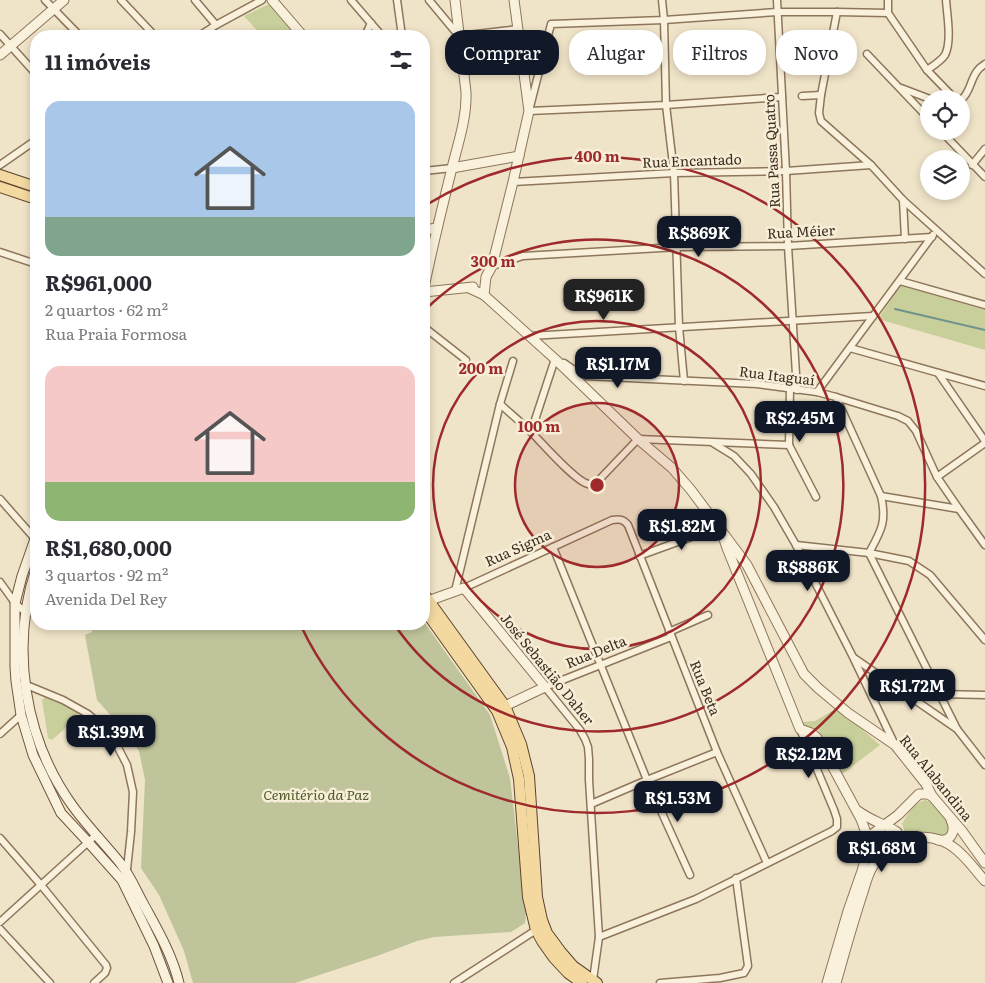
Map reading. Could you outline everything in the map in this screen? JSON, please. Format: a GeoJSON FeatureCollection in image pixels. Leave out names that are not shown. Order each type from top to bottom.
{"type":"FeatureCollection","features":[{"type":"Feature","properties":{"kind":"main road"},"geometry":{"type":"LineString","coordinates":[[0,174],[30,185]]}},
{"type":"Feature","properties":{"kind":"main road"},"geometry":{"type":"LineString","coordinates":[[0,187],[30,197]]}},
{"type":"Feature","properties":{"kind":"main road"},"geometry":{"type":"LineString","coordinates":[[430,608],[505,706],[521,744],[529,776],[537,897],[542,920],[547,933],[561,952],[573,966],[595,982]]}},
{"type":"Feature","properties":{"kind":"main road"},"geometry":{"type":"LineString","coordinates":[[430,610],[497,711],[512,747],[519,779],[528,897],[536,930],[554,958],[568,973],[582,983]]}},
{"type":"Feature","properties":{"kind":"street"},"geometry":{"type":"LineString","coordinates":[[45,0],[74,30]]}},
{"type":"Feature","properties":{"kind":"street"},"geometry":{"type":"LineString","coordinates":[[0,55],[64,0]]}},
{"type":"Feature","properties":{"kind":"street"},"geometry":{"type":"LineString","coordinates":[[121,0],[149,30]]}},
{"type":"Feature","properties":{"kind":"street"},"geometry":{"type":"LineString","coordinates":[[195,0],[216,25]]}},
{"type":"Feature","properties":{"kind":"street"},"geometry":{"type":"LineString","coordinates":[[208,30],[262,0]]}},
{"type":"Feature","properties":{"kind":"street"},"geometry":{"type":"LineString","coordinates":[[272,0],[299,30]]}},
{"type":"Feature","properties":{"kind":"street"},"geometry":{"type":"LineString","coordinates":[[351,0],[377,30]]}},
{"type":"Feature","properties":{"kind":"street"},"geometry":{"type":"LineString","coordinates":[[397,0],[401,30]]}},
{"type":"Feature","properties":{"kind":"street"},"geometry":{"type":"LineString","coordinates":[[429,0],[454,30]]}},
{"type":"Feature","properties":{"kind":"street"},"geometry":{"type":"LineString","coordinates":[[455,0],[458,30]]}},
{"type":"Feature","properties":{"kind":"street"},"geometry":{"type":"LineString","coordinates":[[514,0],[529,111]]}},
{"type":"Feature","properties":{"kind":"street"},"geometry":{"type":"LineString","coordinates":[[662,0],[666,105],[674,173],[684,381]]}},
{"type":"Feature","properties":{"kind":"street","name":"Rua Passa Quatro"},"geometry":{"type":"LineString","coordinates":[[776,0],[792,321],[794,389],[790,445]]}},
{"type":"Feature","properties":{"kind":"street"},"geometry":{"type":"LineString","coordinates":[[888,0],[888,13],[927,70],[946,90]]}},
{"type":"Feature","properties":{"kind":"street"},"geometry":{"type":"LineString","coordinates":[[927,70],[940,61],[947,48],[949,36],[946,0]]}},
{"type":"Feature","properties":{"kind":"street"},"geometry":{"type":"LineString","coordinates":[[484,295],[486,276],[492,266],[551,24],[664,20],[777,12],[888,13]]}},
{"type":"Feature","properties":{"kind":"street"},"geometry":{"type":"LineString","coordinates":[[837,12],[821,95],[820,121],[871,165],[904,200],[985,274]]}},
{"type":"Feature","properties":{"kind":"street"},"geometry":{"type":"LineString","coordinates":[[368,30],[371,23]]}},
{"type":"Feature","properties":{"kind":"street"},"geometry":{"type":"LineString","coordinates":[[510,30],[518,29]]}},
{"type":"Feature","properties":{"kind":"street"},"geometry":{"type":"LineString","coordinates":[[0,34],[30,67]]}},
{"type":"Feature","properties":{"kind":"street"},"geometry":{"type":"LineString","coordinates":[[867,54],[920,109]]}},
{"type":"Feature","properties":{"kind":"street"},"geometry":{"type":"LineString","coordinates":[[969,90],[978,70],[985,64]]}},
{"type":"Feature","properties":{"kind":"street"},"geometry":{"type":"LineString","coordinates":[[430,260],[466,106],[464,75]]}},
{"type":"Feature","properties":{"kind":"street"},"geometry":{"type":"LineString","coordinates":[[900,88],[920,95]]}},
{"type":"Feature","properties":{"kind":"street"},"geometry":{"type":"LineString","coordinates":[[802,96],[821,95]]}},
{"type":"Feature","properties":{"kind":"street"},"geometry":{"type":"LineString","coordinates":[[529,111],[666,105],[782,97]]}},
{"type":"Feature","properties":{"kind":"street"},"geometry":{"type":"LineString","coordinates":[[949,140],[985,177]]}},
{"type":"Feature","properties":{"kind":"street"},"geometry":{"type":"LineString","coordinates":[[0,165],[30,144]]}},
{"type":"Feature","properties":{"kind":"street"},"geometry":{"type":"LineString","coordinates":[[972,165],[985,149]]}},
{"type":"Feature","properties":{"kind":"street"},"geometry":{"type":"LineString","coordinates":[[430,170],[519,156]]}},
{"type":"Feature","properties":{"kind":"street","name":"Rua Encantado"},"geometry":{"type":"LineString","coordinates":[[513,182],[674,173],[786,171],[871,165]]}},
{"type":"Feature","properties":{"kind":"street"},"geometry":{"type":"LineString","coordinates":[[904,200],[905,239]]}},
{"type":"Feature","properties":{"kind":"street"},"geometry":{"type":"LineString","coordinates":[[430,229],[437,228]]}},
{"type":"Feature","properties":{"kind":"street"},"geometry":{"type":"LineString","coordinates":[[817,392],[937,230]]}},
{"type":"Feature","properties":{"kind":"street","name":"Rua Méier"},"geometry":{"type":"LineString","coordinates":[[492,266],[523,256],[678,247],[788,246],[932,237]]}},
{"type":"Feature","properties":{"kind":"street"},"geometry":{"type":"LineString","coordinates":[[0,252],[30,262]]}},
{"type":"Feature","properties":{"kind":"street"},"geometry":{"type":"LineString","coordinates":[[900,280],[985,305]]}},
{"type":"Feature","properties":{"kind":"street"},"geometry":{"type":"LineString","coordinates":[[430,291],[469,288],[485,283]]}},
{"type":"Feature","properties":{"kind":"street","name":"Rua Alabandina"},"geometry":{"type":"LineString","coordinates":[[469,288],[484,295],[557,360],[638,439],[672,468],[691,490],[746,565],[804,674],[848,713],[895,745],[926,784],[932,796],[962,831],[985,863]]}},
{"type":"Feature","properties":{"kind":"street"},"geometry":{"type":"LineString","coordinates":[[530,336],[873,316]]}},
{"type":"Feature","properties":{"kind":"street"},"geometry":{"type":"LineString","coordinates":[[430,332],[466,360]]}},
{"type":"Feature","properties":{"kind":"street"},"geometry":{"type":"LineString","coordinates":[[850,348],[985,386]]}},
{"type":"Feature","properties":{"kind":"street"},"geometry":{"type":"LineString","coordinates":[[531,432],[557,360]]}},
{"type":"Feature","properties":{"kind":"street","name":"Rua Itaguaí"},"geometry":{"type":"LineString","coordinates":[[557,360],[585,376],[757,384],[817,392],[898,416],[908,421],[916,431],[937,477],[985,545]]}},
{"type":"Feature","properties":{"kind":"street"},"geometry":{"type":"LineString","coordinates":[[455,591],[500,404],[513,361]]}},
{"type":"Feature","properties":{"kind":"street"},"geometry":{"type":"LineString","coordinates":[[937,477],[985,442],[938,373]]}},
{"type":"Feature","properties":{"kind":"street"},"geometry":{"type":"LineString","coordinates":[[836,397],[881,496],[884,508],[882,527],[869,552]]}},
{"type":"Feature","properties":{"kind":"street"},"geometry":{"type":"LineString","coordinates":[[500,404],[531,432],[571,473],[589,485],[594,484],[605,475],[638,439],[790,445],[816,497]]}},
{"type":"Feature","properties":{"kind":"street"},"geometry":{"type":"LineString","coordinates":[[713,443],[734,456],[774,507],[853,658],[895,745]]}},
{"type":"Feature","properties":{"kind":"street"},"geometry":{"type":"LineString","coordinates":[[881,496],[958,509]]}},
{"type":"Feature","properties":{"kind":"street"},"geometry":{"type":"LineString","coordinates":[[0,499],[30,532]]}},
{"type":"Feature","properties":{"kind":"street","name":"Rua Sigma"},"geometry":{"type":"LineString","coordinates":[[430,600],[464,588],[612,520],[624,520]]}},
{"type":"Feature","properties":{"kind":"street","name":"Rua Beta"},"geometry":{"type":"LineString","coordinates":[[624,520],[628,525],[717,752],[767,863]]}},
{"type":"Feature","properties":{"kind":"street"},"geometry":{"type":"LineString","coordinates":[[598,937],[696,899],[832,831],[837,827],[838,822],[721,530],[639,556]]}},
{"type":"Feature","properties":{"kind":"street"},"geometry":{"type":"LineString","coordinates":[[796,546],[869,552],[909,561],[930,575],[985,640]]}},
{"type":"Feature","properties":{"kind":"street"},"geometry":{"type":"LineString","coordinates":[[553,547],[647,780],[690,875]]}},
{"type":"Feature","properties":{"kind":"street"},"geometry":{"type":"LineString","coordinates":[[869,552],[958,729],[981,756],[985,765]]}},
{"type":"Feature","properties":{"kind":"street"},"geometry":{"type":"LineString","coordinates":[[30,554],[22,576],[16,603],[21,715],[33,755],[61,813],[122,880],[154,946],[168,983]]}},
{"type":"Feature","properties":{"kind":"street"},"geometry":{"type":"LineString","coordinates":[[1,587],[25,612]]}},
{"type":"Feature","properties":{"kind":"street","name":"José Sebastião Daher"},"geometry":{"type":"LineString","coordinates":[[464,588],[580,730],[588,747],[598,937],[595,982]]}},
{"type":"Feature","properties":{"kind":"street"},"geometry":{"type":"LineString","coordinates":[[30,592],[25,612],[20,683],[43,751],[56,779],[72,805],[126,871],[164,941],[179,983]]}},
{"type":"Feature","properties":{"kind":"street","name":"Rua Delta"},"geometry":{"type":"LineString","coordinates":[[505,706],[670,634],[708,615]]}},
{"type":"Feature","properties":{"kind":"street"},"geometry":{"type":"LineString","coordinates":[[853,658],[958,729]]}},
{"type":"Feature","properties":{"kind":"street"},"geometry":{"type":"LineString","coordinates":[[20,683],[71,704],[88,714],[111,734],[127,765],[133,792],[131,832],[126,871]]}},
{"type":"Feature","properties":{"kind":"street"},"geometry":{"type":"LineString","coordinates":[[939,694],[985,695]]}},
{"type":"Feature","properties":{"kind":"street"},"geometry":{"type":"LineString","coordinates":[[0,734],[21,715]]}},
{"type":"Feature","properties":{"kind":"street"},"geometry":{"type":"LineString","coordinates":[[800,729],[811,733],[817,738],[864,825],[867,842],[865,860],[827,983]]}},
{"type":"Feature","properties":{"kind":"street"},"geometry":{"type":"LineString","coordinates":[[33,755],[43,751]]}},
{"type":"Feature","properties":{"kind":"street"},"geometry":{"type":"LineString","coordinates":[[591,804],[717,752]]}},
{"type":"Feature","properties":{"kind":"street"},"geometry":{"type":"LineString","coordinates":[[867,842],[871,835],[905,808],[919,794],[932,796]]}},
{"type":"Feature","properties":{"kind":"street"},"geometry":{"type":"LineString","coordinates":[[897,832],[897,824],[905,808]]}},
{"type":"Feature","properties":{"kind":"street"},"geometry":{"type":"LineString","coordinates":[[856,810],[904,836],[914,838]]}},
{"type":"Feature","properties":{"kind":"street"},"geometry":{"type":"LineString","coordinates":[[937,840],[946,839],[952,835],[954,826],[950,818]]}},
{"type":"Feature","properties":{"kind":"street"},"geometry":{"type":"LineString","coordinates":[[0,922],[96,835]]}},
{"type":"Feature","properties":{"kind":"street"},"geometry":{"type":"LineString","coordinates":[[836,983],[869,872],[887,850],[899,843],[914,838],[930,837],[959,851],[985,881]]}},
{"type":"Feature","properties":{"kind":"street"},"geometry":{"type":"LineString","coordinates":[[0,838],[106,965],[107,970],[94,983]]}},
{"type":"Feature","properties":{"kind":"street"},"geometry":{"type":"LineString","coordinates":[[660,983],[720,981],[744,973],[748,966],[736,878]]}},
{"type":"Feature","properties":{"kind":"street"},"geometry":{"type":"LineString","coordinates":[[0,929],[50,983]]}},
{"type":"Feature","properties":{"kind":"street"},"geometry":{"type":"LineString","coordinates":[[454,983],[536,930]]}},
{"type":"Feature","properties":{"kind":"street"},"geometry":{"type":"LineString","coordinates":[[464,976],[468,983]]}},
{"type":"Feature","properties":{"kind":"green space"},"geometry":{"type":"Polygon","coordinates":[[[271,3],[295,30],[257,30],[244,16],[271,3]]]}},
{"type":"Feature","properties":{"kind":"green space"},"geometry":{"type":"Polygon","coordinates":[[[901,285],[985,309],[985,350],[878,319],[901,285]]]}},
{"type":"Feature","properties":{"kind":"green space","name":"Cemitério da Paz"},"geometry":{"type":"Polygon","coordinates":[[[92,630],[430,630],[490,715],[510,778],[526,914],[525,923],[511,932],[434,937],[417,941],[295,983],[193,983],[184,951],[159,895],[141,868],[145,780],[139,751],[126,731],[97,700],[85,635],[92,632],[92,630]]]}},
{"type":"Feature","properties":{"kind":"green space"},"geometry":{"type":"Polygon","coordinates":[[[45,697],[77,711],[78,717],[52,740],[48,738],[42,700],[45,697]]]}},
{"type":"Feature","properties":{"kind":"green space"},"geometry":{"type":"Polygon","coordinates":[[[837,708],[880,745],[842,774],[818,730],[804,726],[801,722],[815,721],[837,708]]]}},
{"type":"Feature","properties":{"kind":"green space"},"geometry":{"type":"Polygon","coordinates":[[[925,800],[934,803],[951,827],[950,832],[945,836],[910,836],[905,832],[902,824],[907,816],[914,806],[925,800]]]}},
{"type":"Feature","properties":{"kind":"green space"},"geometry":{"type":"Polygon","coordinates":[[[884,831],[901,840],[869,869],[867,865],[871,842],[884,831]]]}},
{"type":"Feature","properties":{"kind":"waterway"},"geometry":{"type":"LineString","coordinates":[[895,309],[985,330]]}}]}
